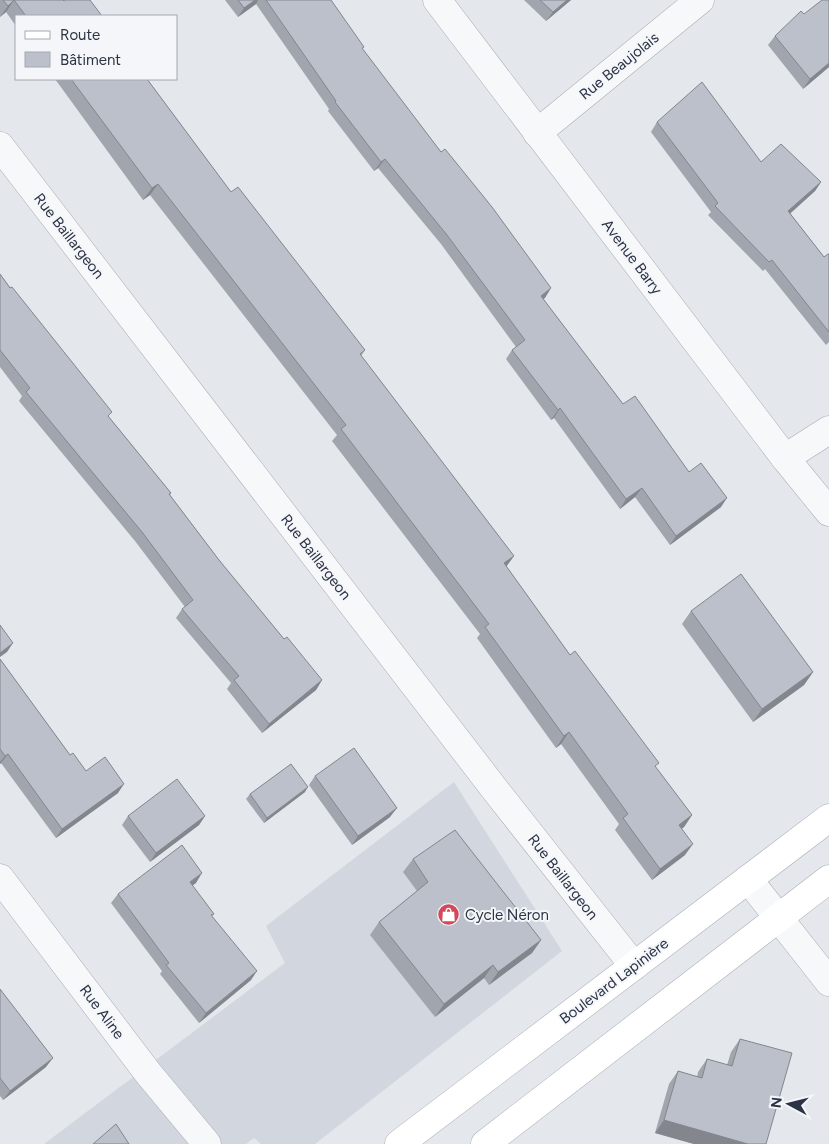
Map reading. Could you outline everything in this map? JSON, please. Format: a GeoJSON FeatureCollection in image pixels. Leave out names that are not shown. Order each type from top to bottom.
{"type":"FeatureCollection","features":[{"type":"Feature","properties":{"kind":"main road","name":"Boulevard Lapinière"},"geometry":{"type":"LineString","coordinates":[[399,1144],[829,818]]}},
{"type":"Feature","properties":{"kind":"main road"},"geometry":{"type":"LineString","coordinates":[[485,1144],[829,880]]}},
{"type":"Feature","properties":{"kind":"street","name":"Avenue Barry"},"geometry":{"type":"LineString","coordinates":[[437,0],[536,133],[829,512]]}},
{"type":"Feature","properties":{"kind":"street","name":"Rue Beaujolais"},"geometry":{"type":"LineString","coordinates":[[536,133],[700,0]]}},
{"type":"Feature","properties":{"kind":"street","name":"Rue Baillargeon"},"geometry":{"type":"LineString","coordinates":[[0,146],[496,791],[634,966]]}},
{"type":"Feature","properties":{"kind":"street"},"geometry":{"type":"LineString","coordinates":[[786,458],[829,430]]}},
{"type":"Feature","properties":{"kind":"street","name":"Rue Aline"},"geometry":{"type":"LineString","coordinates":[[0,878],[148,1072],[207,1144]]}},
{"type":"Feature","properties":{"kind":"street"},"geometry":{"type":"LineString","coordinates":[[748,879],[829,982]]}},
{"type":"Feature","properties":{"kind":"shaded area"},"geometry":{"type":"Polygon","coordinates":[[[454,782],[562,951],[315,1144],[261,1144],[254,1138],[246,1144],[44,1144],[285,963],[266,926],[454,782]]]}},
{"type":"Feature","properties":{"kind":"building"},"geometry":{"type":"Polygon","coordinates":[[[3,0],[14,0],[8,6],[3,0]]]}},
{"type":"Feature","properties":{"kind":"building"},"geometry":{"type":"Polygon","coordinates":[[[14,0],[90,0],[101,15],[25,15],[14,0]]]}},
{"type":"Feature","properties":{"kind":"building"},"geometry":{"type":"Polygon","coordinates":[[[238,0],[255,0],[244,8],[238,0]]]}},
{"type":"Feature","properties":{"kind":"building"},"geometry":{"type":"Polygon","coordinates":[[[266,0],[331,0],[364,47],[362,48],[441,152],[445,149],[492,207],[551,288],[541,296],[623,404],[635,396],[689,472],[701,463],[727,498],[676,536],[642,488],[626,499],[560,408],[558,410],[512,350],[525,340],[447,235],[385,159],[381,162],[335,102],[266,0]]]}},
{"type":"Feature","properties":{"kind":"building"},"geometry":{"type":"Polygon","coordinates":[[[540,0],[567,0],[553,12],[540,0]]]}},
{"type":"Feature","properties":{"kind":"building"},"geometry":{"type":"Polygon","coordinates":[[[822,0],[829,0],[829,63],[810,79],[775,36],[801,11],[804,14],[822,0]]]}},
{"type":"Feature","properties":{"kind":"building"},"geometry":{"type":"Polygon","coordinates":[[[72,80],[148,80],[231,192],[238,187],[365,350],[360,354],[514,556],[504,563],[570,655],[575,651],[659,763],[655,766],[692,815],[679,825],[693,844],[660,869],[623,818],[628,814],[569,732],[564,736],[485,627],[489,624],[341,429],[346,425],[158,184],[152,188],[72,80]]]}},
{"type":"Feature","properties":{"kind":"building"},"geometry":{"type":"Polygon","coordinates":[[[702,82],[761,162],[781,144],[821,182],[788,211],[824,257],[829,254],[829,332],[772,260],[769,262],[715,206],[718,203],[657,122],[702,82]]]}},
{"type":"Feature","properties":{"kind":"building"},"geometry":{"type":"Polygon","coordinates":[[[0,274],[112,412],[108,416],[171,493],[169,494],[219,560],[284,639],[287,637],[322,680],[269,724],[234,680],[239,676],[182,609],[193,600],[142,532],[26,392],[30,388],[0,350],[0,274]]]}},
{"type":"Feature","properties":{"kind":"building"},"geometry":{"type":"Polygon","coordinates":[[[741,574],[813,672],[762,709],[691,611],[741,574]]]}},
{"type":"Feature","properties":{"kind":"building"},"geometry":{"type":"Polygon","coordinates":[[[0,625],[13,643],[0,653],[0,625]]]}},
{"type":"Feature","properties":{"kind":"building"},"geometry":{"type":"Polygon","coordinates":[[[0,659],[70,755],[73,753],[86,771],[105,757],[124,784],[62,829],[8,754],[5,756],[0,749],[0,659]]]}},
{"type":"Feature","properties":{"kind":"building"},"geometry":{"type":"Polygon","coordinates":[[[354,748],[397,808],[358,836],[315,776],[354,748]]]}},
{"type":"Feature","properties":{"kind":"building"},"geometry":{"type":"Polygon","coordinates":[[[291,764],[308,787],[267,818],[250,794],[291,764]]]}},
{"type":"Feature","properties":{"kind":"building"},"geometry":{"type":"Polygon","coordinates":[[[177,779],[205,816],[156,853],[128,816],[177,779]]]}},
{"type":"Feature","properties":{"kind":"building","name":"Cycle Néron"},"geometry":{"type":"Polygon","coordinates":[[[455,830],[541,940],[498,972],[493,965],[444,1004],[379,922],[428,882],[413,859],[455,830]]]}},
{"type":"Feature","properties":{"kind":"building"},"geometry":{"type":"Polygon","coordinates":[[[182,845],[202,873],[190,882],[214,914],[211,915],[257,971],[206,1013],[166,965],[169,963],[118,894],[182,845]]]}},
{"type":"Feature","properties":{"kind":"building"},"geometry":{"type":"Polygon","coordinates":[[[0,989],[53,1058],[10,1091],[0,1078],[0,989]]]}},
{"type":"Feature","properties":{"kind":"building"},"geometry":{"type":"Polygon","coordinates":[[[740,1039],[792,1053],[766,1144],[748,1144],[664,1120],[678,1071],[702,1078],[707,1059],[732,1066],[740,1039]]]}},
{"type":"Feature","properties":{"kind":"building"},"geometry":{"type":"Polygon","coordinates":[[[116,1124],[129,1144],[93,1144],[116,1124]]]}},
{"type":"Feature","properties":{"kind":"place","name":"Cycle Néron"},"geometry":{"type":"Point","coordinates":[449,915]}}]}
